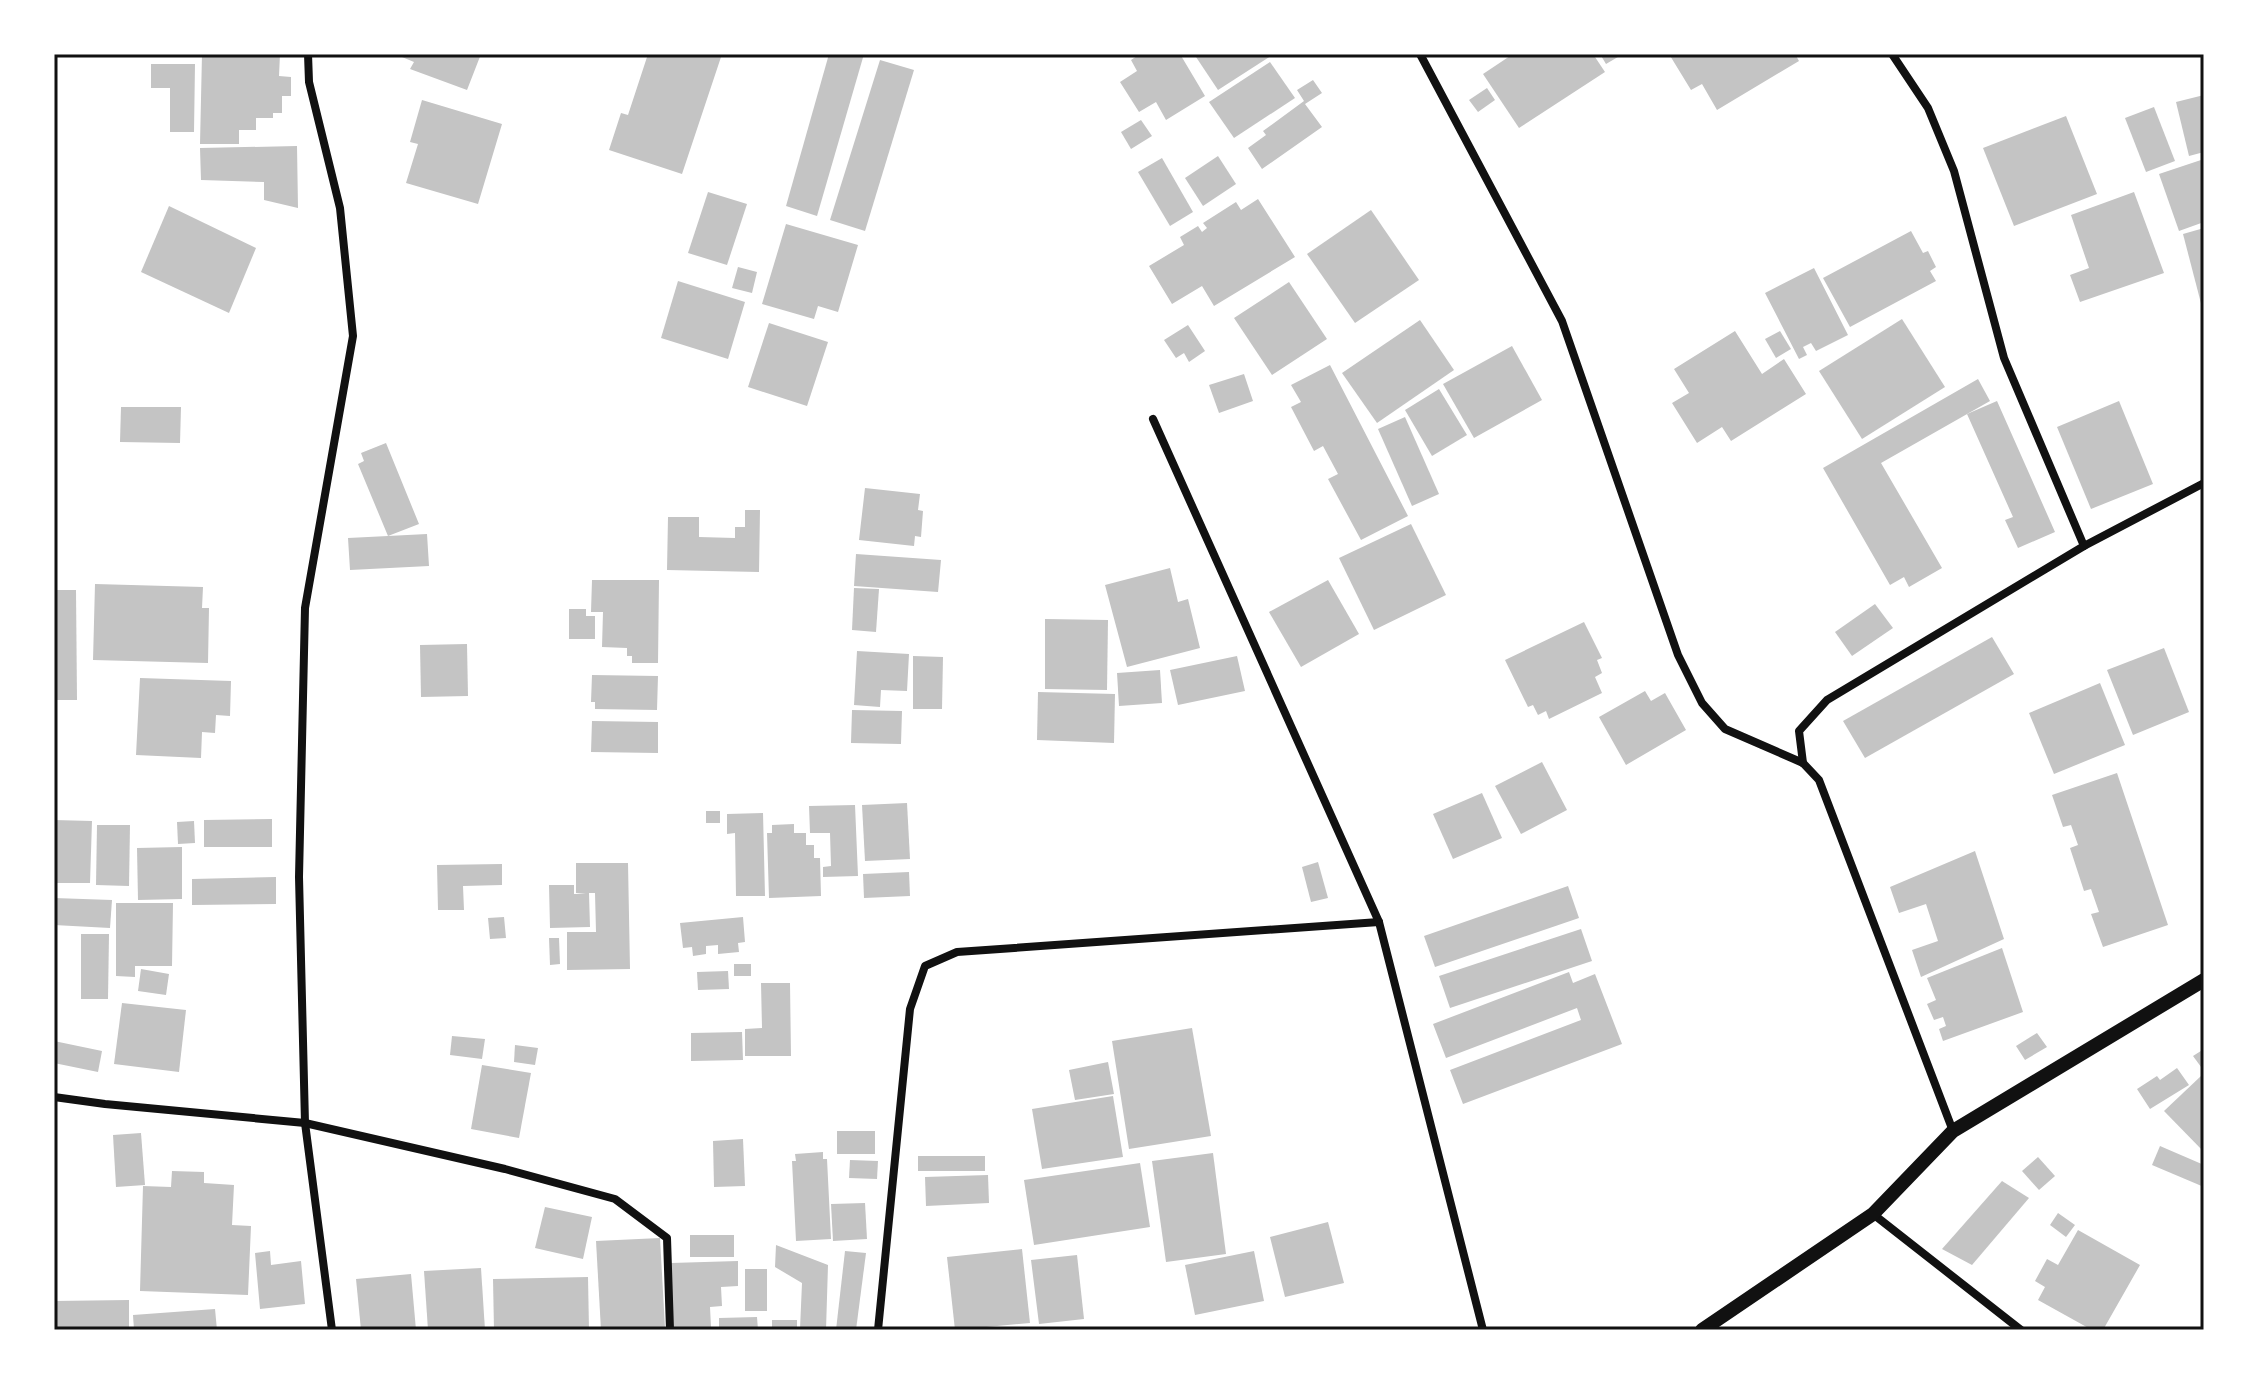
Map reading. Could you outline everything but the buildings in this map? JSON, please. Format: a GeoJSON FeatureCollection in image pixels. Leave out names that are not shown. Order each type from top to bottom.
{"type":"FeatureCollection","features":[{"type":"Feature","properties":{"kind":"street"},"geometry":{"type":"LineString","coordinates":[[308,54],[309,82],[340,208],[353,336],[305,608],[299,877],[305,1123],[332,1330]]}},
{"type":"Feature","properties":{"kind":"street"},"geometry":{"type":"LineString","coordinates":[[1420,54],[1562,321],[1678,655],[1702,703],[1725,729],[1803,763],[1819,780],[1953,1131]]}},
{"type":"Feature","properties":{"kind":"street"},"geometry":{"type":"LineString","coordinates":[[1892,54],[1928,108],[1954,171],[2004,358],[2084,546]]}},
{"type":"Feature","properties":{"kind":"street"},"geometry":{"type":"LineString","coordinates":[[1153,419],[1379,922],[1483,1330]]}},
{"type":"Feature","properties":{"kind":"street"},"geometry":{"type":"LineString","coordinates":[[1803,763],[1799,731],[1827,700],[2084,546],[2204,483]]}},
{"type":"Feature","properties":{"kind":"street"},"geometry":{"type":"LineString","coordinates":[[878,1330],[910,1009],[925,966],[957,952],[1379,922]]}},
{"type":"Feature","properties":{"kind":"street"},"geometry":{"type":"LineString","coordinates":[[1702,1330],[1873,1214],[1953,1131],[2204,980]]}},
{"type":"Feature","properties":{"kind":"street"},"geometry":{"type":"LineString","coordinates":[[54,1097],[305,1123],[505,1169],[615,1199],[667,1238],[670,1330]]}},
{"type":"Feature","properties":{"kind":"street"},"geometry":{"type":"LineString","coordinates":[[1873,1214],[2021,1330]]}}]}
